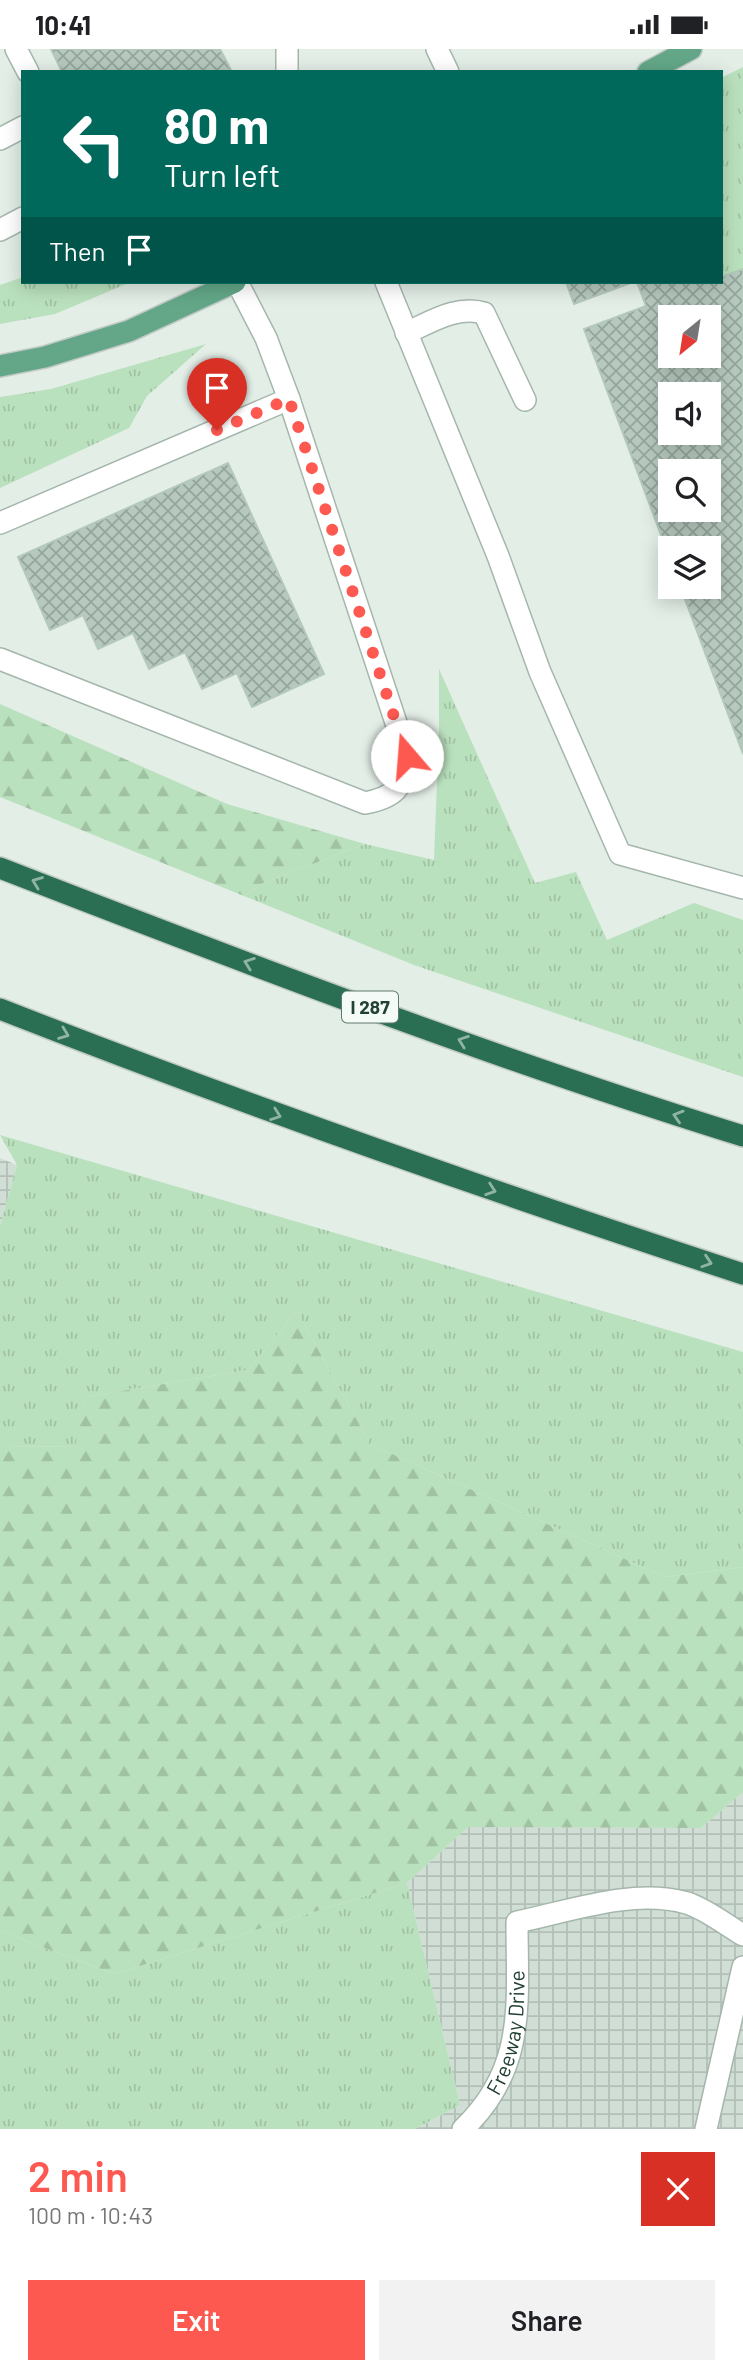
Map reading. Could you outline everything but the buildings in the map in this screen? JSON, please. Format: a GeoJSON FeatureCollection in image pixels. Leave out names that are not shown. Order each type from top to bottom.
{"type":"FeatureCollection","features":[{"type":"Feature","properties":{"kind":"highway","name":"I 287"},"geometry":{"type":"LineString","coordinates":[[0,868],[470,1044],[743,1136]]}},
{"type":"Feature","properties":{"kind":"highway"},"geometry":{"type":"LineString","coordinates":[[0,1009],[352,1142],[743,1274]]}},
{"type":"Feature","properties":{"kind":"main road"},"geometry":{"type":"LineString","coordinates":[[652,70],[691,49]]}},
{"type":"Feature","properties":{"kind":"main road"},"geometry":{"type":"LineString","coordinates":[[0,366],[45,357],[128,331],[232,284]]}},
{"type":"Feature","properties":{"kind":"street"},"geometry":{"type":"LineString","coordinates":[[16,49],[27,70]]}},
{"type":"Feature","properties":{"kind":"street"},"geometry":{"type":"LineString","coordinates":[[287,49],[287,70]]}},
{"type":"Feature","properties":{"kind":"street"},"geometry":{"type":"LineString","coordinates":[[437,49],[447,70]]}},
{"type":"Feature","properties":{"kind":"street"},"geometry":{"type":"LineString","coordinates":[[0,139],[21,128]]}},
{"type":"Feature","properties":{"kind":"street"},"geometry":{"type":"LineString","coordinates":[[0,230],[21,219]]}},
{"type":"Feature","properties":{"kind":"street"},"geometry":{"type":"LineString","coordinates":[[0,659],[365,803],[385,799],[400,787],[407,756],[289,399],[266,338],[237,284]]}},
{"type":"Feature","properties":{"kind":"street"},"geometry":{"type":"LineString","coordinates":[[387,284],[498,556],[540,672],[620,854],[743,888]]}},
{"type":"Feature","properties":{"kind":"street"},"geometry":{"type":"LineString","coordinates":[[406,333],[454,312],[471,309],[484,313],[525,400]]}},
{"type":"Feature","properties":{"kind":"street"},"geometry":{"type":"LineString","coordinates":[[0,523],[289,399]]}},
{"type":"Feature","properties":{"kind":"street","name":"Freeway Drive"},"geometry":{"type":"LineString","coordinates":[[463,2129],[477,2115],[501,2080],[516,2029],[517,1922],[651,1896],[689,1904],[743,1935]]}},
{"type":"Feature","properties":{"kind":"street"},"geometry":{"type":"LineString","coordinates":[[706,2129],[743,1967]]}},
{"type":"Feature","properties":{"kind":"shaded area"},"geometry":{"type":"Polygon","coordinates":[[[0,1158],[17,1165],[0,1226],[0,1158]]]}},
{"type":"Feature","properties":{"kind":"shaded area"},"geometry":{"type":"Polygon","coordinates":[[[743,1792],[743,2129],[415,2129],[460,2105],[407,1883],[468,1827],[701,1828],[743,1792]]]}},
{"type":"Feature","properties":{"kind":"green space"},"geometry":{"type":"Polygon","coordinates":[[[743,67],[743,269],[723,276],[723,77],[743,67]]]}},
{"type":"Feature","properties":{"kind":"green space"},"geometry":{"type":"Polygon","coordinates":[[[21,278],[21,284],[126,284],[55,314],[0,324],[0,285],[21,278]]]}},
{"type":"Feature","properties":{"kind":"green space"},"geometry":{"type":"Polygon","coordinates":[[[206,344],[147,396],[129,428],[0,488],[0,397],[51,389],[206,344]]]}},
{"type":"Feature","properties":{"kind":"green space"},"geometry":{"type":"Polygon","coordinates":[[[439,669],[535,883],[576,872],[607,940],[694,903],[743,920],[743,1077],[414,965],[244,896],[263,883],[365,844],[434,860],[439,669]]]}},
{"type":"Feature","properties":{"kind":"green space"},"geometry":{"type":"Polygon","coordinates":[[[0,704],[227,804],[365,844],[263,883],[244,896],[0,797],[0,704]]]}},
{"type":"Feature","properties":{"kind":"green space"},"geometry":{"type":"Polygon","coordinates":[[[0,1135],[743,1352],[743,1567],[665,1577],[370,1444],[297,1311],[248,1370],[85,1397],[76,1447],[0,1446],[0,1226],[17,1165],[0,1135]]]}},
{"type":"Feature","properties":{"kind":"green space"},"geometry":{"type":"Polygon","coordinates":[[[297,1311],[370,1444],[665,1577],[743,1567],[743,1792],[701,1828],[468,1827],[407,1883],[114,1974],[0,1931],[0,1446],[75,1447],[85,1397],[248,1370],[297,1311]]]}},
{"type":"Feature","properties":{"kind":"green space"},"geometry":{"type":"Polygon","coordinates":[[[407,1883],[460,2105],[415,2129],[0,2129],[0,1931],[114,1974],[407,1883]]]}},
{"type":"Feature","properties":{"kind":"route"},"geometry":{"type":"LineString","coordinates":[[217,430],[289,399],[407,756]]}}]}
